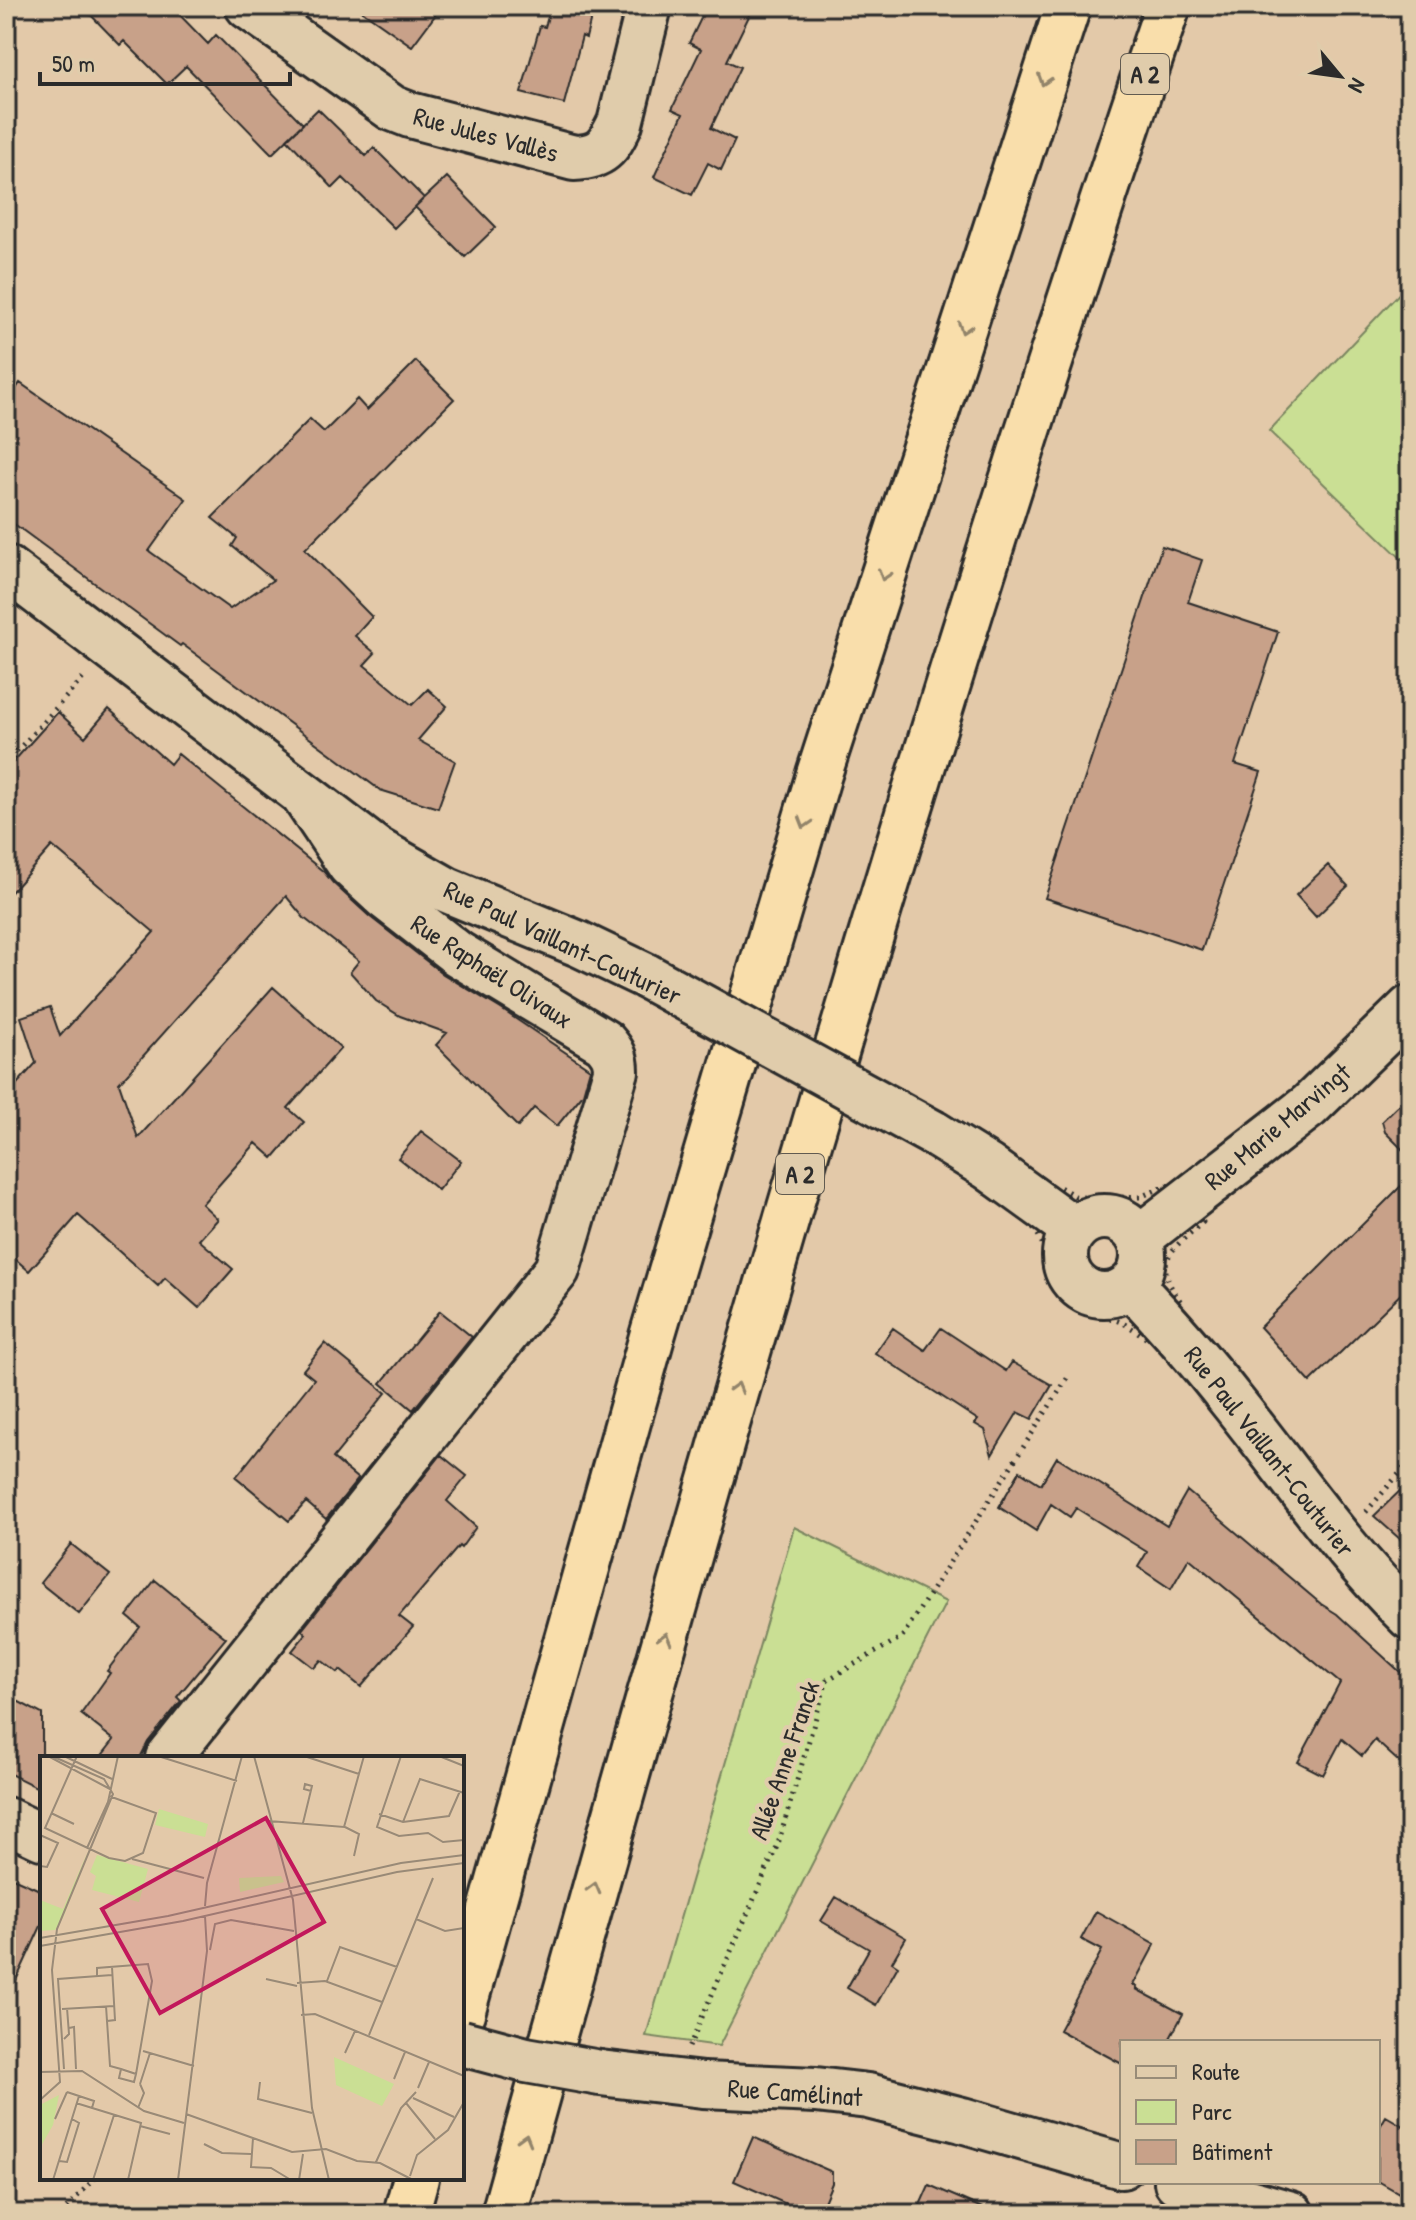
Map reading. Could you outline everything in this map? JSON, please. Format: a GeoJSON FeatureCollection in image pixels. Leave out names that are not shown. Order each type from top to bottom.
{"type":"FeatureCollection","features":[{"type":"Feature","properties":{"kind":"highway"},"geometry":{"type":"LineString","coordinates":[[464,2006],[649,1349],[819,774],[1068,6]]}},
{"type":"Feature","properties":{"kind":"highway","name":"A 2"},"geometry":{"type":"LineString","coordinates":[[504,2214],[644,1709],[870,938],[964,631],[1121,142],[1168,6]]}},
{"type":"Feature","properties":{"kind":"highway"},"geometry":{"type":"LineString","coordinates":[[1121,142],[1180,6]]}},
{"type":"Feature","properties":{"kind":"highway"},"geometry":{"type":"LineString","coordinates":[[406,2214],[415,2180]]}},
{"type":"Feature","properties":{"kind":"street","name":"Rue Jules Vallès"},"geometry":{"type":"LineString","coordinates":[[248,6],[392,108],[574,158],[599,154],[614,136],[620,123],[649,6]]}},
{"type":"Feature","properties":{"kind":"street","name":"Rue Paul Vaillant-Couturier"},"geometry":{"type":"LineString","coordinates":[[6,568],[375,849],[423,877],[486,907],[600,953],[646,976],[933,1133],[988,1167],[1075,1230]]}},
{"type":"Feature","properties":{"kind":"street","name":"Rue Raphaël Olivaux"},"geometry":{"type":"LineString","coordinates":[[170,1756],[557,1270],[616,1071],[616,1059],[604,1042],[458,954],[386,898],[350,865],[303,795]]}},
{"type":"Feature","properties":{"kind":"street","name":"Rue Marie Marvingt"},"geometry":{"type":"LineString","coordinates":[[1139,1238],[1309,1106],[1410,1008]]}},
{"type":"Feature","properties":{"kind":"street"},"geometry":{"type":"LineString","coordinates":[[1109,1218],[1123,1222],[1139,1238],[1143,1259],[1139,1273],[1131,1285],[1117,1293],[1094,1294],[1080,1286],[1071,1275],[1066,1260],[1068,1244],[1075,1230],[1094,1219],[1109,1218]]}},
{"type":"Feature","properties":{"kind":"street","name":"Rue Paul Vaillant-Couturier"},"geometry":{"type":"LineString","coordinates":[[1131,1285],[1231,1399],[1341,1542],[1410,1617]]}},
{"type":"Feature","properties":{"kind":"street"},"geometry":{"type":"LineString","coordinates":[[6,1820],[40,1836]]}},
{"type":"Feature","properties":{"kind":"street","name":"Rue Camélinat"},"geometry":{"type":"LineString","coordinates":[[464,2044],[526,2060],[600,2073],[674,2082],[868,2096],[1120,2165]]}},
{"type":"Feature","properties":{"kind":"street"},"geometry":{"type":"LineString","coordinates":[[1184,2184],[1291,2214]]}},
{"type":"Feature","properties":{"kind":"path"},"geometry":{"type":"LineString","coordinates":[[6,763],[110,648]]}},
{"type":"Feature","properties":{"kind":"path"},"geometry":{"type":"LineString","coordinates":[[1056,1185],[1075,1196],[1140,1197],[1177,1181]]}},
{"type":"Feature","properties":{"kind":"path"},"geometry":{"type":"LineString","coordinates":[[1026,1221],[1040,1237],[1054,1282],[1069,1304],[1091,1315],[1135,1329],[1147,1339]]}},
{"type":"Feature","properties":{"kind":"path","name":"Allée Anne Franck"},"geometry":{"type":"LineString","coordinates":[[674,2082],[778,1844],[827,1680],[902,1637],[1070,1374]]}},
{"type":"Feature","properties":{"kind":"path"},"geometry":{"type":"LineString","coordinates":[[1341,1542],[1410,1461]]}},
{"type":"Feature","properties":{"kind":"path"},"geometry":{"type":"LineString","coordinates":[[61,2214],[93,2180]]}},
{"type":"Feature","properties":{"kind":"green space"},"geometry":{"type":"Polygon","coordinates":[[[1410,282],[1410,567],[1269,431],[1410,282]]]}},
{"type":"Feature","properties":{"kind":"green space"},"geometry":{"type":"Polygon","coordinates":[[[794,1527],[946,1602],[719,2046],[646,2036],[794,1527]]]}},
{"type":"Feature","properties":{"kind":"building"},"geometry":{"type":"Polygon","coordinates":[[[82,6],[171,6],[208,44],[216,35],[303,124],[272,154],[186,66],[167,84],[124,41],[120,45],[82,6]]]}},
{"type":"Feature","properties":{"kind":"building"},"geometry":{"type":"Polygon","coordinates":[[[355,6],[442,6],[412,46],[355,6]]]}},
{"type":"Feature","properties":{"kind":"building"},"geometry":{"type":"Polygon","coordinates":[[[551,6],[594,6],[586,38],[582,36],[564,104],[521,93],[540,26],[545,27],[551,6]]]}},
{"type":"Feature","properties":{"kind":"building"},"geometry":{"type":"Polygon","coordinates":[[[707,6],[754,6],[727,61],[740,67],[711,128],[735,140],[721,170],[708,163],[692,195],[654,177],[683,114],[672,109],[701,49],[689,43],[707,6]]]}},
{"type":"Feature","properties":{"kind":"building"},"geometry":{"type":"Polygon","coordinates":[[[318,109],[366,156],[374,148],[424,198],[394,228],[343,178],[333,188],[287,139],[318,109]]]}},
{"type":"Feature","properties":{"kind":"building"},"geometry":{"type":"Polygon","coordinates":[[[447,177],[496,227],[465,257],[415,207],[447,177]]]}},
{"type":"Feature","properties":{"kind":"building"},"geometry":{"type":"Polygon","coordinates":[[[416,361],[454,399],[305,549],[372,617],[355,636],[375,653],[364,665],[412,705],[428,689],[447,706],[418,740],[455,761],[438,808],[380,790],[6,518],[6,403],[20,383],[186,499],[149,551],[230,609],[273,580],[232,546],[237,538],[212,518],[310,419],[324,432],[357,399],[367,410],[416,361]]]}},
{"type":"Feature","properties":{"kind":"building"},"geometry":{"type":"Polygon","coordinates":[[[1162,546],[1202,560],[1188,602],[1278,632],[1235,764],[1261,772],[1202,950],[1045,898],[1162,546]]]}},
{"type":"Feature","properties":{"kind":"building"},"geometry":{"type":"Polygon","coordinates":[[[109,709],[170,764],[178,754],[324,872],[369,916],[443,974],[590,1069],[583,1094],[557,1126],[534,1108],[518,1127],[436,1045],[447,1033],[400,1016],[376,1001],[350,972],[359,961],[304,918],[286,896],[119,1083],[138,1138],[273,987],[341,1048],[288,1108],[304,1122],[273,1158],[256,1143],[202,1204],[218,1219],[199,1240],[233,1269],[199,1308],[165,1278],[158,1286],[78,1215],[29,1271],[6,1251],[6,1096],[36,1063],[21,1017],[50,1007],[60,1036],[154,932],[52,846],[6,898],[6,770],[58,712],[85,737],[109,709]]]}},
{"type":"Feature","properties":{"kind":"building"},"geometry":{"type":"Polygon","coordinates":[[[1328,865],[1348,886],[1316,917],[1296,895],[1328,865]]]}},
{"type":"Feature","properties":{"kind":"building"},"geometry":{"type":"Polygon","coordinates":[[[1410,1094],[1410,1157],[1385,1132],[1382,1121],[1410,1094]]]}},
{"type":"Feature","properties":{"kind":"building"},"geometry":{"type":"Polygon","coordinates":[[[421,1131],[461,1161],[438,1190],[398,1158],[421,1131]]]}},
{"type":"Feature","properties":{"kind":"building"},"geometry":{"type":"Polygon","coordinates":[[[1410,1177],[1410,1285],[1310,1382],[1260,1327],[1410,1177]]]}},
{"type":"Feature","properties":{"kind":"building"},"geometry":{"type":"Polygon","coordinates":[[[440,1311],[472,1337],[413,1410],[381,1383],[440,1311]]]}},
{"type":"Feature","properties":{"kind":"building"},"geometry":{"type":"Polygon","coordinates":[[[893,1328],[925,1350],[941,1328],[1006,1371],[1012,1362],[1052,1385],[1032,1419],[1018,1412],[992,1455],[985,1430],[975,1424],[978,1420],[875,1353],[893,1328]]]}},
{"type":"Feature","properties":{"kind":"building"},"geometry":{"type":"Polygon","coordinates":[[[325,1343],[386,1393],[333,1458],[358,1479],[326,1519],[306,1502],[289,1521],[236,1477],[314,1379],[303,1370],[325,1343]]]}},
{"type":"Feature","properties":{"kind":"building"},"geometry":{"type":"Polygon","coordinates":[[[441,1455],[467,1476],[447,1501],[476,1527],[399,1616],[413,1627],[361,1687],[321,1660],[314,1668],[292,1651],[306,1634],[302,1630],[441,1455]]]}},
{"type":"Feature","properties":{"kind":"building"},"geometry":{"type":"Polygon","coordinates":[[[1057,1457],[1167,1526],[1187,1491],[1321,1604],[1337,1614],[1410,1681],[1410,1772],[1375,1740],[1362,1756],[1342,1739],[1323,1775],[1298,1762],[1340,1683],[1189,1558],[1171,1589],[1138,1567],[1147,1552],[1076,1508],[1070,1517],[1051,1504],[1036,1531],[999,1507],[1020,1471],[1041,1484],[1057,1457]]]}},
{"type":"Feature","properties":{"kind":"building"},"geometry":{"type":"Polygon","coordinates":[[[1410,1481],[1410,1548],[1374,1516],[1410,1481]]]}},
{"type":"Feature","properties":{"kind":"building"},"geometry":{"type":"Polygon","coordinates":[[[71,1544],[110,1575],[79,1614],[40,1583],[71,1544]]]}},
{"type":"Feature","properties":{"kind":"building"},"geometry":{"type":"Polygon","coordinates":[[[155,1580],[226,1638],[177,1697],[181,1701],[148,1742],[141,1756],[102,1756],[114,1740],[81,1714],[110,1673],[107,1671],[140,1627],[127,1616],[155,1580]]]}},
{"type":"Feature","properties":{"kind":"building"},"geometry":{"type":"Polygon","coordinates":[[[6,1695],[42,1714],[40,1789],[6,1772],[6,1695]]]}},
{"type":"Feature","properties":{"kind":"building"},"geometry":{"type":"Polygon","coordinates":[[[6,1875],[40,1890],[40,1928],[6,2002],[6,1875]]]}},
{"type":"Feature","properties":{"kind":"building"},"geometry":{"type":"Polygon","coordinates":[[[836,1897],[906,1938],[892,1962],[898,1966],[876,2005],[847,1988],[869,1949],[821,1921],[836,1897]]]}},
{"type":"Feature","properties":{"kind":"building"},"geometry":{"type":"Polygon","coordinates":[[[1096,1911],[1155,1944],[1133,1985],[1183,2014],[1169,2040],[1120,2040],[1120,2063],[1059,2030],[1102,1950],[1081,1939],[1096,1911]]]}},
{"type":"Feature","properties":{"kind":"building"},"geometry":{"type":"Polygon","coordinates":[[[1386,2116],[1410,2130],[1410,2177],[1401,2194],[1380,2182],[1380,2126],[1386,2116]]]}},
{"type":"Feature","properties":{"kind":"building"},"geometry":{"type":"Polygon","coordinates":[[[753,2137],[832,2172],[832,2183],[819,2214],[788,2214],[791,2206],[734,2181],[753,2137]]]}},
{"type":"Feature","properties":{"kind":"building"},"geometry":{"type":"Polygon","coordinates":[[[929,2185],[996,2214],[916,2214],[929,2185]]]}}]}
